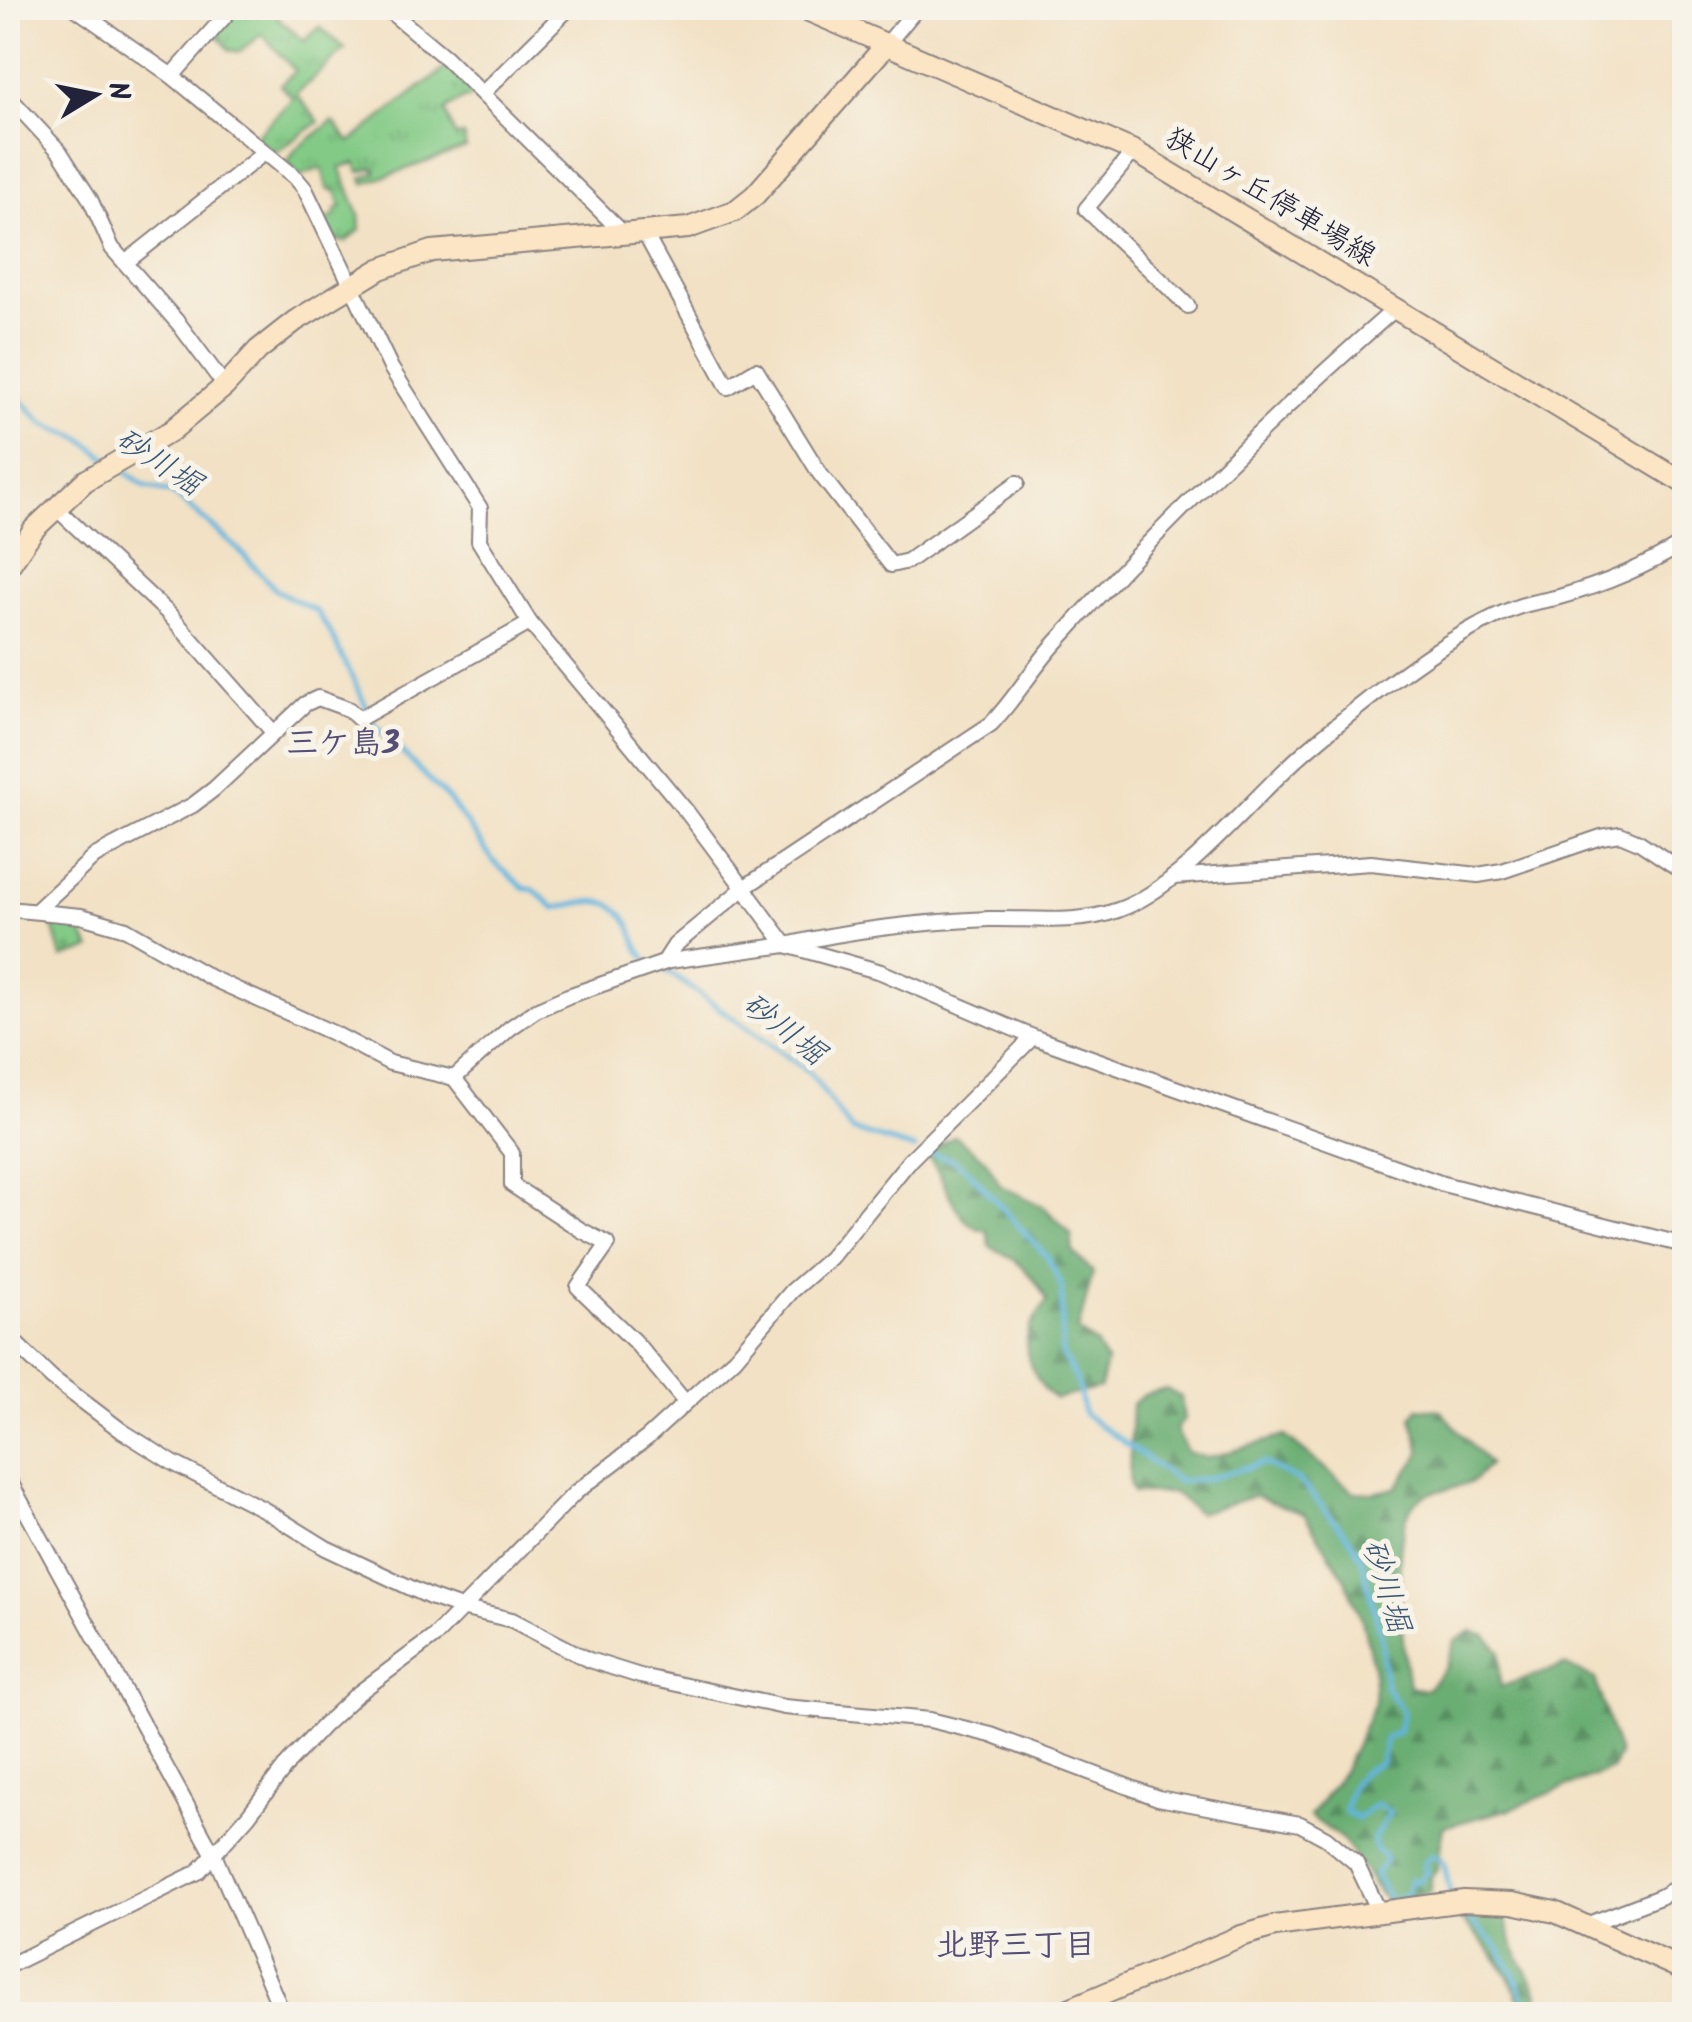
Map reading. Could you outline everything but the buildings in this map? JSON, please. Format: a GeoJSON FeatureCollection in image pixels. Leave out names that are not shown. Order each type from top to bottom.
{"type":"FeatureCollection","features":[{"type":"Feature","properties":{"kind":"street"},"geometry":{"type":"LineString","coordinates":[[75,8],[172,76],[295,176],[305,189],[391,368],[480,508],[479,541],[530,623],[650,765],[786,945],[881,972],[1033,1036],[1444,1184],[1684,1244]]}},
{"type":"Feature","properties":{"kind":"street"},"geometry":{"type":"LineString","coordinates":[[172,76],[232,8]]}},
{"type":"Feature","properties":{"kind":"street"},"geometry":{"type":"LineString","coordinates":[[386,8],[404,19],[634,233],[728,387],[756,370],[820,474],[891,565],[908,561],[1017,483]]}},
{"type":"Feature","properties":{"kind":"street"},"geometry":{"type":"LineString","coordinates":[[483,93],[569,8]]}},
{"type":"Feature","properties":{"kind":"street","name":"狭山ヶ丘停車場線"},"geometry":{"type":"LineString","coordinates":[[802,8],[1134,152],[1684,483]]}},
{"type":"Feature","properties":{"kind":"street"},"geometry":{"type":"LineString","coordinates":[[8,568],[34,529],[85,481],[156,440],[225,386],[258,350],[295,320],[352,284],[408,257],[432,252],[688,228],[735,212],[755,194],[916,8]]}},
{"type":"Feature","properties":{"kind":"street"},"geometry":{"type":"LineString","coordinates":[[8,96],[60,152],[90,200],[112,248],[225,386]]}},
{"type":"Feature","properties":{"kind":"street"},"geometry":{"type":"LineString","coordinates":[[1134,152],[1086,209],[1188,306]]}},
{"type":"Feature","properties":{"kind":"street"},"geometry":{"type":"LineString","coordinates":[[125,263],[264,153]]}},
{"type":"Feature","properties":{"kind":"street"},"geometry":{"type":"LineString","coordinates":[[664,962],[675,944],[744,887],[991,724],[1013,702],[1050,650],[1236,452],[1396,308]]}},
{"type":"Feature","properties":{"kind":"street"},"geometry":{"type":"LineString","coordinates":[[55,507],[168,614],[273,732]]}},
{"type":"Feature","properties":{"kind":"street"},"geometry":{"type":"LineString","coordinates":[[454,1078],[536,1010],[664,962],[786,945],[845,931],[920,923],[1103,915],[1145,897],[1205,849],[1307,750],[1364,704],[1480,623],[1518,606],[1600,583],[1684,543]]}},
{"type":"Feature","properties":{"kind":"street"},"geometry":{"type":"LineString","coordinates":[[37,910],[94,856],[193,805],[214,789],[305,704],[318,698],[348,710],[360,720],[530,623]]}},
{"type":"Feature","properties":{"kind":"street"},"geometry":{"type":"LineString","coordinates":[[1172,877],[1371,863],[1478,875],[1600,836],[1620,834],[1684,872]]}},
{"type":"Feature","properties":{"kind":"street"},"geometry":{"type":"LineString","coordinates":[[8,910],[81,916],[126,929],[212,978],[338,1034],[390,1063],[454,1078],[512,1153],[512,1185],[608,1244],[578,1287],[636,1343],[684,1402]]}},
{"type":"Feature","properties":{"kind":"street"},"geometry":{"type":"LineString","coordinates":[[8,1966],[198,1872],[288,1762],[356,1695],[435,1636],[576,1492],[647,1438],[735,1358],[792,1291],[830,1258],[928,1140],[1033,1036]]}},
{"type":"Feature","properties":{"kind":"street"},"geometry":{"type":"LineString","coordinates":[[8,1336],[67,1389],[173,1463],[263,1509],[326,1548],[461,1608],[512,1620],[588,1660],[640,1676],[784,1707],[930,1720],[1000,1738],[1158,1798],[1300,1824],[1326,1838],[1356,1863],[1378,1910]]}},
{"type":"Feature","properties":{"kind":"street"},"geometry":{"type":"LineString","coordinates":[[8,1478],[214,1857],[283,2014]]}},
{"type":"Feature","properties":{"kind":"street"},"geometry":{"type":"LineString","coordinates":[[1586,1925],[1684,1884]]}},
{"type":"Feature","properties":{"kind":"street"},"geometry":{"type":"LineString","coordinates":[[1057,2014],[1241,1936],[1275,1926],[1455,1902],[1535,1906],[1684,1970]]}},
{"type":"Feature","properties":{"kind":"green space"},"geometry":{"type":"Polygon","coordinates":[[[238,8],[273,8],[280,20],[304,41],[320,27],[345,49],[296,94],[319,122],[276,152],[254,138],[293,98],[280,85],[295,71],[262,34],[240,52],[230,50],[216,33],[238,8]]]}},
{"type":"Feature","properties":{"kind":"green space"},"geometry":{"type":"Polygon","coordinates":[[[448,66],[479,96],[463,99],[445,111],[455,136],[463,135],[466,148],[364,184],[362,178],[376,173],[375,168],[359,172],[356,163],[340,167],[359,215],[360,230],[345,242],[336,240],[325,221],[341,207],[336,191],[328,189],[322,168],[299,176],[287,163],[295,150],[333,121],[350,142],[448,66]]]}},
{"type":"Feature","properties":{"kind":"green space"},"geometry":{"type":"Polygon","coordinates":[[[52,921],[77,924],[91,949],[62,958],[52,921]]]}},
{"type":"Feature","properties":{"kind":"green space"},"geometry":{"type":"Polygon","coordinates":[[[955,1136],[986,1160],[1001,1186],[1044,1207],[1071,1234],[1073,1252],[1093,1272],[1078,1331],[1096,1344],[1106,1362],[1100,1388],[1055,1399],[1038,1380],[1030,1365],[1027,1339],[1047,1301],[1024,1268],[990,1247],[987,1231],[965,1220],[926,1154],[955,1136]]]}},
{"type":"Feature","properties":{"kind":"green space"},"geometry":{"type":"Polygon","coordinates":[[[1166,1389],[1181,1397],[1184,1420],[1176,1429],[1187,1452],[1208,1458],[1285,1436],[1354,1492],[1396,1488],[1421,1453],[1412,1418],[1418,1408],[1440,1410],[1489,1464],[1466,1484],[1421,1498],[1407,1518],[1402,1538],[1400,1591],[1409,1687],[1426,1690],[1445,1668],[1455,1641],[1471,1631],[1486,1636],[1500,1651],[1500,1687],[1565,1665],[1595,1679],[1619,1755],[1612,1769],[1510,1809],[1443,1827],[1431,1892],[1386,1902],[1342,1839],[1310,1816],[1344,1770],[1375,1702],[1373,1665],[1362,1620],[1344,1577],[1304,1514],[1255,1496],[1198,1513],[1174,1493],[1133,1493],[1129,1482],[1132,1404],[1144,1395],[1166,1389]]]}},
{"type":"Feature","properties":{"kind":"green space"},"geometry":{"type":"Polygon","coordinates":[[[1453,1911],[1504,1912],[1513,1946],[1536,1988],[1544,2014],[1523,2014],[1505,1971],[1453,1911]]]}},
{"type":"Feature","properties":{"kind":"waterway","name":"砂川堀"},"geometry":{"type":"LineString","coordinates":[[8,370],[17,396],[44,424],[81,438],[109,460]]}},
{"type":"Feature","properties":{"kind":"waterway","name":"砂川堀"},"geometry":{"type":"LineString","coordinates":[[118,466],[145,486],[174,494],[237,548],[276,590],[316,611],[376,726],[450,801],[495,863],[555,908],[599,902],[617,909],[646,958]]}},
{"type":"Feature","properties":{"kind":"waterway","name":"砂川堀"},"geometry":{"type":"LineString","coordinates":[[663,968],[810,1073],[851,1130],[915,1149]]}},
{"type":"Feature","properties":{"kind":"waterway","name":"砂川堀"},"geometry":{"type":"LineString","coordinates":[[925,1152],[952,1159],[969,1171],[1048,1258],[1062,1287],[1062,1354],[1077,1381],[1084,1414],[1178,1481],[1206,1479],[1263,1463],[1301,1482],[1351,1540],[1362,1560],[1381,1637],[1386,1688],[1403,1712],[1398,1732],[1386,1738],[1381,1763],[1355,1781],[1346,1812],[1357,1818],[1376,1804],[1390,1812],[1373,1840],[1375,1849],[1386,1861],[1375,1874],[1391,1902],[1406,1894],[1411,1879],[1417,1882],[1427,1873],[1423,1866],[1436,1855],[1444,1863],[1451,1897]]}},
{"type":"Feature","properties":{"kind":"waterway","name":"砂川堀"},"geometry":{"type":"LineString","coordinates":[[1456,1907],[1497,1946],[1515,1975],[1530,2014]]}},
{"type":"Feature","properties":{"kind":"district","name":"三ケ島3"},"geometry":{"type":"Point","coordinates":[343,744]}},
{"type":"Feature","properties":{"kind":"district","name":"北野三丁目"},"geometry":{"type":"Point","coordinates":[1016,1946]}}]}
